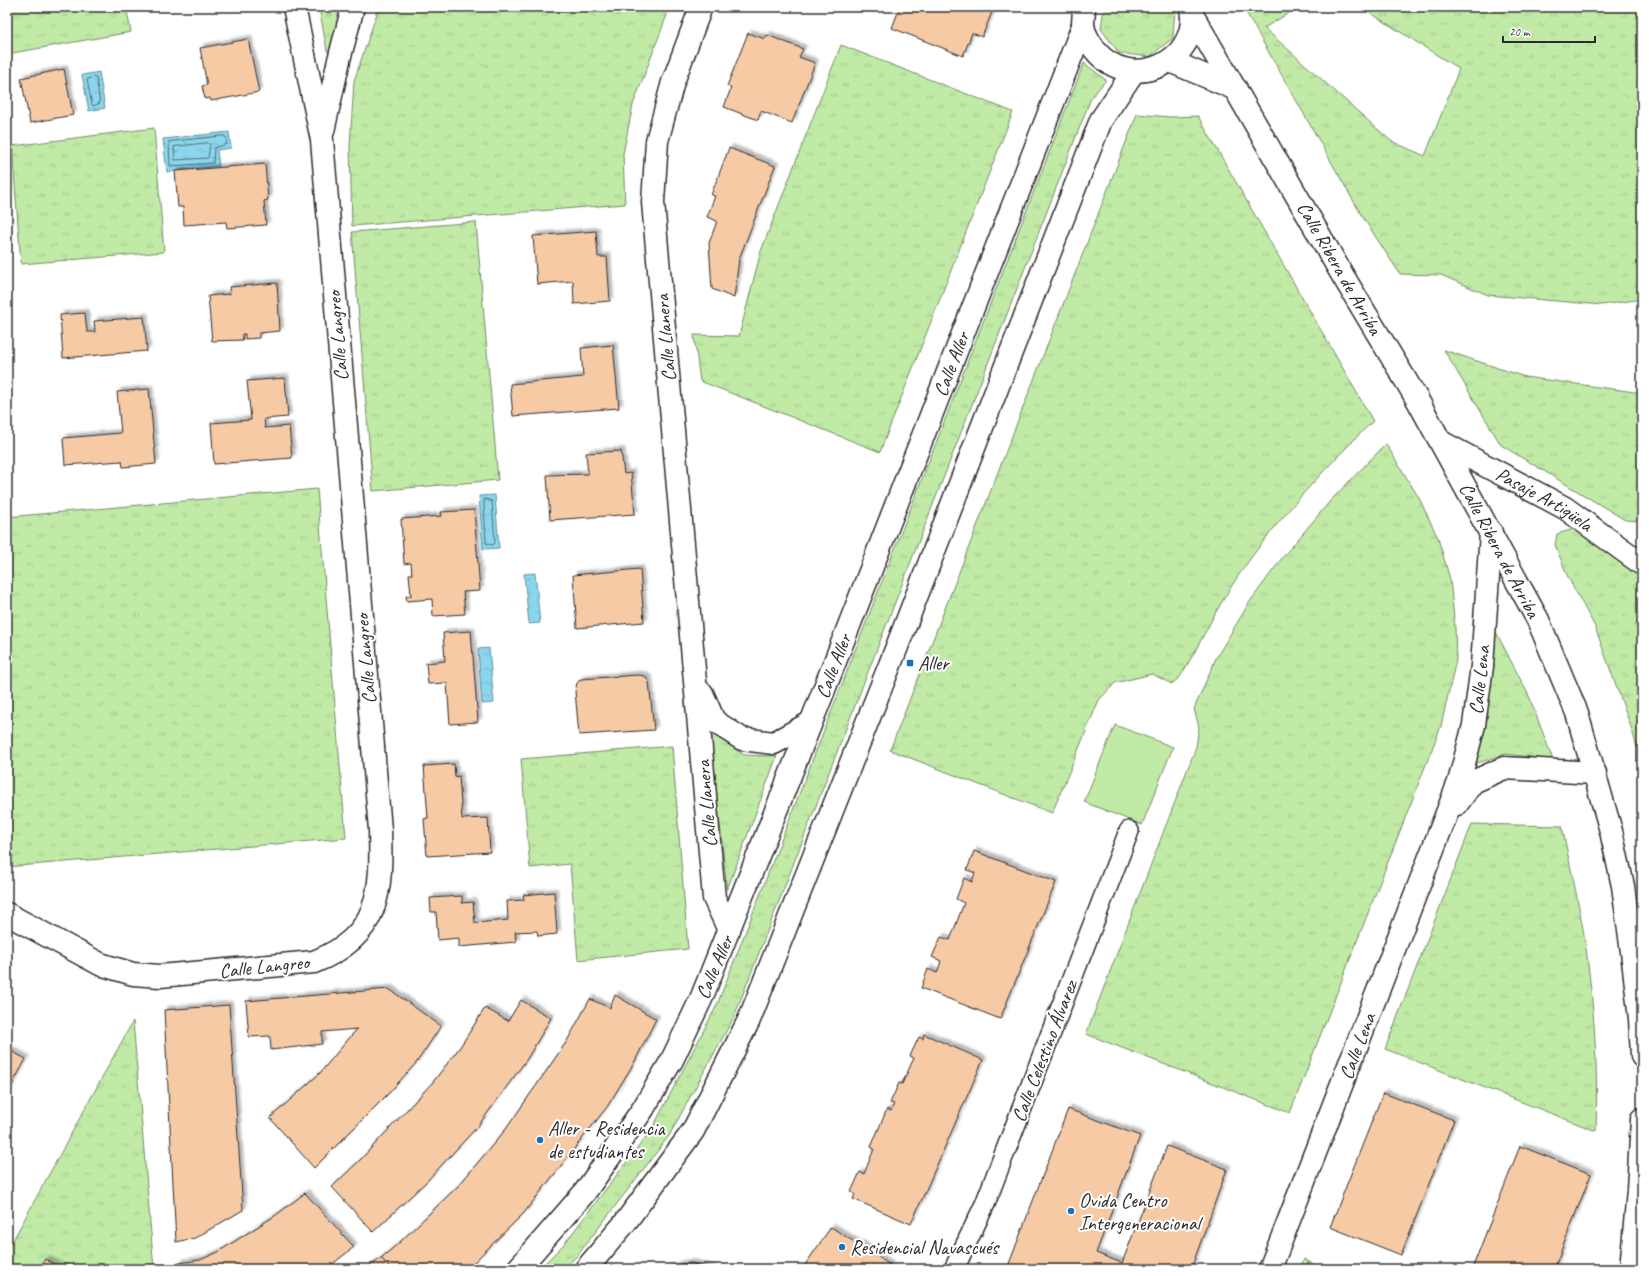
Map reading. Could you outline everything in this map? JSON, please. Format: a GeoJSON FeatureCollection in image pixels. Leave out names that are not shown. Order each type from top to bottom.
{"type":"FeatureCollection","features":[{"type":"Feature","properties":{"kind":"street","name":"Calle Langreo"},"geometry":{"type":"LineString","coordinates":[[7,914],[100,964],[133,974],[160,976],[314,962],[333,954],[347,944],[368,921],[375,905],[380,884],[380,830],[322,140],[294,7]]}},
{"type":"Feature","properties":{"kind":"street"},"geometry":{"type":"LineString","coordinates":[[322,140],[338,60],[352,7]]}},
{"type":"Feature","properties":{"kind":"street","name":"Calle Llanera"},"geometry":{"type":"LineString","coordinates":[[701,7],[673,82],[657,141],[653,202],[714,898],[729,930]]}},
{"type":"Feature","properties":{"kind":"street"},"geometry":{"type":"LineString","coordinates":[[1084,16],[1090,44],[1102,59],[1120,68],[1134,71],[1154,69],[1170,61],[1186,42],[1192,12]]}},
{"type":"Feature","properties":{"kind":"street","name":"Calle Ribera de Arriba"},"geometry":{"type":"LineString","coordinates":[[1192,12],[1343,276],[1441,442],[1538,620],[1577,713],[1611,831],[1622,886],[1640,1019],[1642,1056]]}},
{"type":"Feature","properties":{"kind":"street","name":"Calle Aller"},"geometry":{"type":"LineString","coordinates":[[518,1269],[585,1192],[643,1109],[672,1060],[701,999],[810,723],[1084,16]]}},
{"type":"Feature","properties":{"kind":"street"},"geometry":{"type":"LineString","coordinates":[[1170,61],[1236,89]]}},
{"type":"Feature","properties":{"kind":"street"},"geometry":{"type":"LineString","coordinates":[[586,1269],[624,1224],[692,1131],[749,1020],[896,649],[1101,120],[1134,71]]}},
{"type":"Feature","properties":{"kind":"street","name":"Pasaje Artigüela"},"geometry":{"type":"LineString","coordinates":[[1441,442],[1566,508],[1642,564]]}},
{"type":"Feature","properties":{"kind":"street","name":"Calle Lena"},"geometry":{"type":"LineString","coordinates":[[1270,1269],[1459,782],[1474,725],[1482,666],[1491,532]]}},
{"type":"Feature","properties":{"kind":"street","name":"Calle Llanera"},"geometry":{"type":"LineString","coordinates":[[695,676],[714,721],[742,739],[774,743],[810,723]]}},
{"type":"Feature","properties":{"kind":"street","name":"Calle Lena"},"geometry":{"type":"LineString","coordinates":[[1443,823],[1473,782],[1504,768],[1595,773]]}},
{"type":"Feature","properties":{"kind":"street","name":"Calle Celestino Álvarez"},"geometry":{"type":"LineString","coordinates":[[954,1269],[985,1204],[1129,832]]}},
{"type":"Feature","properties":{"kind":"street"},"geometry":{"type":"LineString","coordinates":[[1631,1269],[1638,1190],[1642,1119]]}},
{"type":"Feature","properties":{"kind":"green space"},"geometry":{"type":"Polygon","coordinates":[[[7,7],[126,7],[131,32],[7,54],[7,7]]]}},
{"type":"Feature","properties":{"kind":"green space"},"geometry":{"type":"Polygon","coordinates":[[[319,7],[341,7],[332,50],[327,51],[319,7]]]}},
{"type":"Feature","properties":{"kind":"green space"},"geometry":{"type":"Polygon","coordinates":[[[379,7],[670,7],[633,105],[623,154],[625,204],[352,226],[350,145],[354,81],[379,7]]]}},
{"type":"Feature","properties":{"kind":"green space"},"geometry":{"type":"Polygon","coordinates":[[[1104,7],[1175,7],[1173,38],[1149,57],[1119,53],[1101,29],[1104,7]]]}},
{"type":"Feature","properties":{"kind":"green space"},"geometry":{"type":"Polygon","coordinates":[[[1243,7],[1299,7],[1264,28],[1391,141],[1425,156],[1459,69],[1361,7],[1642,7],[1642,299],[1602,305],[1488,295],[1441,275],[1400,274],[1362,216],[1243,7]]]}},
{"type":"Feature","properties":{"kind":"green space"},"geometry":{"type":"Polygon","coordinates":[[[841,45],[1013,112],[880,452],[700,381],[694,335],[739,336],[761,251],[841,45]]]}},
{"type":"Feature","properties":{"kind":"green space"},"geometry":{"type":"Polygon","coordinates":[[[1084,63],[1106,80],[1091,98],[734,1017],[669,1136],[577,1256],[563,1269],[539,1269],[564,1244],[652,1129],[717,1005],[1084,63]]]}},
{"type":"Feature","properties":{"kind":"green space"},"geometry":{"type":"Polygon","coordinates":[[[1137,114],[1170,117],[1198,116],[1373,421],[1334,460],[1260,545],[1222,601],[1193,656],[1180,677],[1172,684],[1152,674],[1115,683],[1099,700],[1052,813],[890,750],[1137,114]]]}},
{"type":"Feature","properties":{"kind":"green space"},"geometry":{"type":"Polygon","coordinates":[[[154,128],[164,252],[21,264],[12,146],[154,128]]]}},
{"type":"Feature","properties":{"kind":"green space"},"geometry":{"type":"Polygon","coordinates":[[[476,222],[498,480],[373,491],[352,232],[476,222]]]}},
{"type":"Feature","properties":{"kind":"green space"},"geometry":{"type":"Polygon","coordinates":[[[1444,350],[1525,377],[1642,393],[1642,521],[1625,520],[1501,445],[1444,350]]]}},
{"type":"Feature","properties":{"kind":"green space"},"geometry":{"type":"Polygon","coordinates":[[[1386,444],[1419,498],[1438,538],[1450,579],[1455,628],[1456,660],[1441,726],[1290,1113],[1086,1034],[1196,747],[1199,727],[1194,709],[1216,658],[1249,603],[1282,558],[1331,500],[1386,444]]]}},
{"type":"Feature","properties":{"kind":"green space"},"geometry":{"type":"Polygon","coordinates":[[[317,489],[346,838],[7,867],[7,517],[317,489]]]}},
{"type":"Feature","properties":{"kind":"green space"},"geometry":{"type":"Polygon","coordinates":[[[1577,528],[1642,571],[1642,764],[1631,727],[1595,627],[1568,577],[1555,545],[1557,534],[1577,528]]]}},
{"type":"Feature","properties":{"kind":"green space"},"geometry":{"type":"Polygon","coordinates":[[[1495,630],[1529,696],[1553,760],[1506,754],[1471,765],[1489,700],[1495,630]]]}},
{"type":"Feature","properties":{"kind":"green space"},"geometry":{"type":"Polygon","coordinates":[[[1115,725],[1173,747],[1142,825],[1084,802],[1115,725]]]}},
{"type":"Feature","properties":{"kind":"green space"},"geometry":{"type":"Polygon","coordinates":[[[710,731],[744,755],[777,756],[727,890],[710,731]]]}},
{"type":"Feature","properties":{"kind":"green space"},"geometry":{"type":"Polygon","coordinates":[[[672,746],[688,949],[578,960],[570,864],[530,868],[521,759],[672,746]]]}},
{"type":"Feature","properties":{"kind":"green space"},"geometry":{"type":"Polygon","coordinates":[[[1472,824],[1562,826],[1586,947],[1594,1026],[1597,1110],[1596,1131],[1385,1049],[1472,824]]]}},
{"type":"Feature","properties":{"kind":"green space"},"geometry":{"type":"Polygon","coordinates":[[[133,1021],[154,1269],[63,1269],[45,1259],[40,1269],[7,1269],[7,1251],[133,1021]]]}},
{"type":"Feature","properties":{"kind":"green space"},"geometry":{"type":"Polygon","coordinates":[[[1304,1259],[1322,1269],[1300,1269],[1304,1259]]]}},
{"type":"Feature","properties":{"kind":"water"},"geometry":{"type":"Polygon","coordinates":[[[99,72],[105,108],[89,111],[82,75],[99,72]]]}},
{"type":"Feature","properties":{"kind":"water"},"geometry":{"type":"Polygon","coordinates":[[[229,132],[231,148],[217,150],[219,166],[167,172],[163,139],[229,132]]]}},
{"type":"Feature","properties":{"kind":"water"},"geometry":{"type":"Polygon","coordinates":[[[495,495],[499,548],[483,549],[479,496],[495,495]]]}},
{"type":"Feature","properties":{"kind":"water"},"geometry":{"type":"Polygon","coordinates":[[[535,573],[540,623],[529,624],[524,574],[535,573]]]}},
{"type":"Feature","properties":{"kind":"water"},"geometry":{"type":"Polygon","coordinates":[[[489,648],[494,703],[482,704],[478,649],[489,648]]]}},
{"type":"Feature","properties":{"kind":"building"},"geometry":{"type":"Polygon","coordinates":[[[900,7],[994,7],[982,37],[972,33],[963,56],[892,28],[900,7]]]}},
{"type":"Feature","properties":{"kind":"building"},"geometry":{"type":"Polygon","coordinates":[[[748,33],[765,39],[767,35],[803,49],[799,57],[815,63],[792,123],[761,111],[758,120],[724,107],[731,88],[727,86],[748,33]]]}},
{"type":"Feature","properties":{"kind":"building"},"geometry":{"type":"Polygon","coordinates":[[[248,39],[259,92],[211,101],[210,98],[205,99],[202,86],[207,85],[200,48],[248,39]]]}},
{"type":"Feature","properties":{"kind":"building"},"geometry":{"type":"Polygon","coordinates":[[[64,69],[73,115],[30,123],[21,78],[64,69]]]}},
{"type":"Feature","properties":{"kind":"building"},"geometry":{"type":"Polygon","coordinates":[[[729,148],[775,166],[739,259],[734,298],[712,289],[709,243],[717,221],[707,217],[715,196],[711,195],[729,148]]]}},
{"type":"Feature","properties":{"kind":"building"},"geometry":{"type":"Polygon","coordinates":[[[265,164],[268,200],[264,201],[266,225],[227,228],[226,222],[184,225],[183,207],[178,207],[175,171],[265,164]]]}},
{"type":"Feature","properties":{"kind":"building"},"geometry":{"type":"Polygon","coordinates":[[[596,231],[598,257],[607,257],[610,301],[574,304],[573,281],[537,284],[533,236],[596,231]]]}},
{"type":"Feature","properties":{"kind":"building"},"geometry":{"type":"Polygon","coordinates":[[[277,283],[280,331],[259,333],[259,338],[245,339],[245,334],[242,334],[243,340],[212,341],[208,296],[230,294],[229,287],[277,283]]]}},
{"type":"Feature","properties":{"kind":"building"},"geometry":{"type":"Polygon","coordinates":[[[85,313],[87,332],[95,332],[94,321],[144,317],[147,351],[63,358],[60,315],[85,313]]]}},
{"type":"Feature","properties":{"kind":"building"},"geometry":{"type":"Polygon","coordinates":[[[613,345],[619,408],[513,416],[510,384],[583,377],[581,348],[613,345]]]}},
{"type":"Feature","properties":{"kind":"building"},"geometry":{"type":"Polygon","coordinates":[[[285,378],[288,417],[264,419],[265,428],[289,426],[292,458],[214,464],[211,423],[251,420],[247,381],[285,378]]]}},
{"type":"Feature","properties":{"kind":"building"},"geometry":{"type":"Polygon","coordinates":[[[149,389],[156,464],[123,467],[122,461],[65,465],[63,438],[121,433],[117,392],[149,389]]]}},
{"type":"Feature","properties":{"kind":"building"},"geometry":{"type":"Polygon","coordinates":[[[621,451],[624,474],[631,473],[635,514],[550,520],[547,475],[588,474],[586,453],[621,451]]]}},
{"type":"Feature","properties":{"kind":"building"},"geometry":{"type":"Polygon","coordinates":[[[474,510],[480,591],[463,592],[465,614],[433,616],[432,599],[407,601],[406,596],[411,596],[409,574],[412,574],[411,563],[404,564],[401,519],[442,516],[441,512],[474,510]]]}},
{"type":"Feature","properties":{"kind":"building"},"geometry":{"type":"Polygon","coordinates":[[[640,569],[644,622],[577,628],[573,575],[640,569]]]}},
{"type":"Feature","properties":{"kind":"building"},"geometry":{"type":"Polygon","coordinates":[[[471,631],[478,722],[450,724],[447,683],[428,684],[426,663],[445,661],[443,633],[471,631]]]}},
{"type":"Feature","properties":{"kind":"building"},"geometry":{"type":"Polygon","coordinates":[[[638,675],[645,676],[649,682],[654,730],[579,735],[575,691],[577,683],[581,679],[638,675]]]}},
{"type":"Feature","properties":{"kind":"building"},"geometry":{"type":"Polygon","coordinates":[[[454,764],[455,777],[459,776],[462,819],[488,818],[490,852],[427,856],[424,819],[428,818],[424,766],[454,764]]]}},
{"type":"Feature","properties":{"kind":"building"},"geometry":{"type":"Polygon","coordinates":[[[974,851],[1056,882],[1000,1019],[921,988],[928,969],[937,973],[941,961],[932,957],[941,937],[950,940],[964,903],[956,899],[964,878],[972,882],[975,873],[967,870],[974,851]]]}},
{"type":"Feature","properties":{"kind":"building"},"geometry":{"type":"Polygon","coordinates":[[[554,892],[557,934],[538,936],[537,931],[515,932],[516,942],[459,947],[459,938],[438,940],[436,912],[431,912],[430,898],[462,896],[462,903],[473,902],[475,923],[508,920],[507,901],[524,900],[523,895],[554,892]]]}},
{"type":"Feature","properties":{"kind":"building"},"geometry":{"type":"Polygon","coordinates":[[[389,989],[441,1026],[417,1062],[389,1093],[314,1168],[270,1118],[320,1073],[357,1029],[322,1032],[322,1044],[271,1050],[270,1036],[249,1037],[246,1001],[389,989]]]}},
{"type":"Feature","properties":{"kind":"building","name":"Aller - Residencia de estudiantes"},"geometry":{"type":"Polygon","coordinates":[[[615,995],[656,1019],[634,1063],[607,1107],[524,1213],[467,1269],[391,1269],[381,1258],[400,1242],[459,1185],[506,1129],[567,1041],[590,999],[610,1008],[615,995]]]}},
{"type":"Feature","properties":{"kind":"building","name":"Aller - Residencia de estudiantes"},"geometry":{"type":"Polygon","coordinates":[[[521,1000],[551,1018],[527,1059],[478,1126],[427,1181],[373,1232],[332,1187],[361,1159],[433,1082],[460,1047],[485,1008],[508,1021],[521,1000]]]}},
{"type":"Feature","properties":{"kind":"building"},"geometry":{"type":"Polygon","coordinates":[[[229,1005],[243,1210],[195,1238],[176,1242],[164,1010],[229,1005]]]}},
{"type":"Feature","properties":{"kind":"building"},"geometry":{"type":"Polygon","coordinates":[[[924,1034],[983,1060],[911,1224],[853,1199],[855,1194],[851,1192],[860,1172],[864,1174],[874,1149],[871,1147],[887,1109],[891,1111],[894,1104],[890,1103],[899,1083],[902,1084],[914,1058],[910,1056],[919,1037],[923,1039],[924,1034]]]}},
{"type":"Feature","properties":{"kind":"building"},"geometry":{"type":"Polygon","coordinates":[[[7,1049],[26,1059],[7,1094],[7,1049]]]}},
{"type":"Feature","properties":{"kind":"building"},"geometry":{"type":"Polygon","coordinates":[[[1383,1093],[1454,1120],[1401,1255],[1330,1227],[1383,1093]]]}},
{"type":"Feature","properties":{"kind":"building","name":"Ovida Centro Intergeneracional"},"geometry":{"type":"Polygon","coordinates":[[[1068,1109],[1140,1136],[1096,1253],[1122,1263],[1167,1146],[1227,1169],[1191,1269],[1007,1269],[1068,1109]]]}},
{"type":"Feature","properties":{"kind":"building"},"geometry":{"type":"Polygon","coordinates":[[[1520,1146],[1591,1174],[1554,1269],[1472,1269],[1520,1146]]]}},
{"type":"Feature","properties":{"kind":"building"},"geometry":{"type":"Polygon","coordinates":[[[305,1193],[354,1247],[326,1269],[179,1269],[179,1263],[200,1260],[218,1252],[276,1215],[305,1193]]]}},
{"type":"Feature","properties":{"kind":"building","name":"Residencial Navascués"},"geometry":{"type":"Polygon","coordinates":[[[831,1227],[868,1249],[890,1265],[887,1269],[803,1268],[831,1227]]]}},
{"type":"Feature","properties":{"kind":"building"},"geometry":{"type":"Polygon","coordinates":[[[381,1258],[391,1269],[366,1269],[381,1258]]]}},
{"type":"Feature","properties":{"kind":"building"},"geometry":{"type":"Polygon","coordinates":[[[45,1259],[63,1269],[40,1269],[45,1259]]]}},
{"type":"Feature","properties":{"kind":"building"},"geometry":{"type":"Polygon","coordinates":[[[691,1263],[713,1269],[666,1269],[680,1264],[691,1263]]]}},
{"type":"Feature","properties":{"kind":"place","name":"Aller"},"geometry":{"type":"Point","coordinates":[910,663]}},
{"type":"Feature","properties":{"kind":"place","name":"Aller - Residencia de estudiantes"},"geometry":{"type":"Point","coordinates":[540,1140]}},
{"type":"Feature","properties":{"kind":"place","name":"Ovida Centro Intergeneracional"},"geometry":{"type":"Point","coordinates":[1071,1211]}},
{"type":"Feature","properties":{"kind":"place","name":"Residencial Navascués"},"geometry":{"type":"Point","coordinates":[842,1247]}}]}
